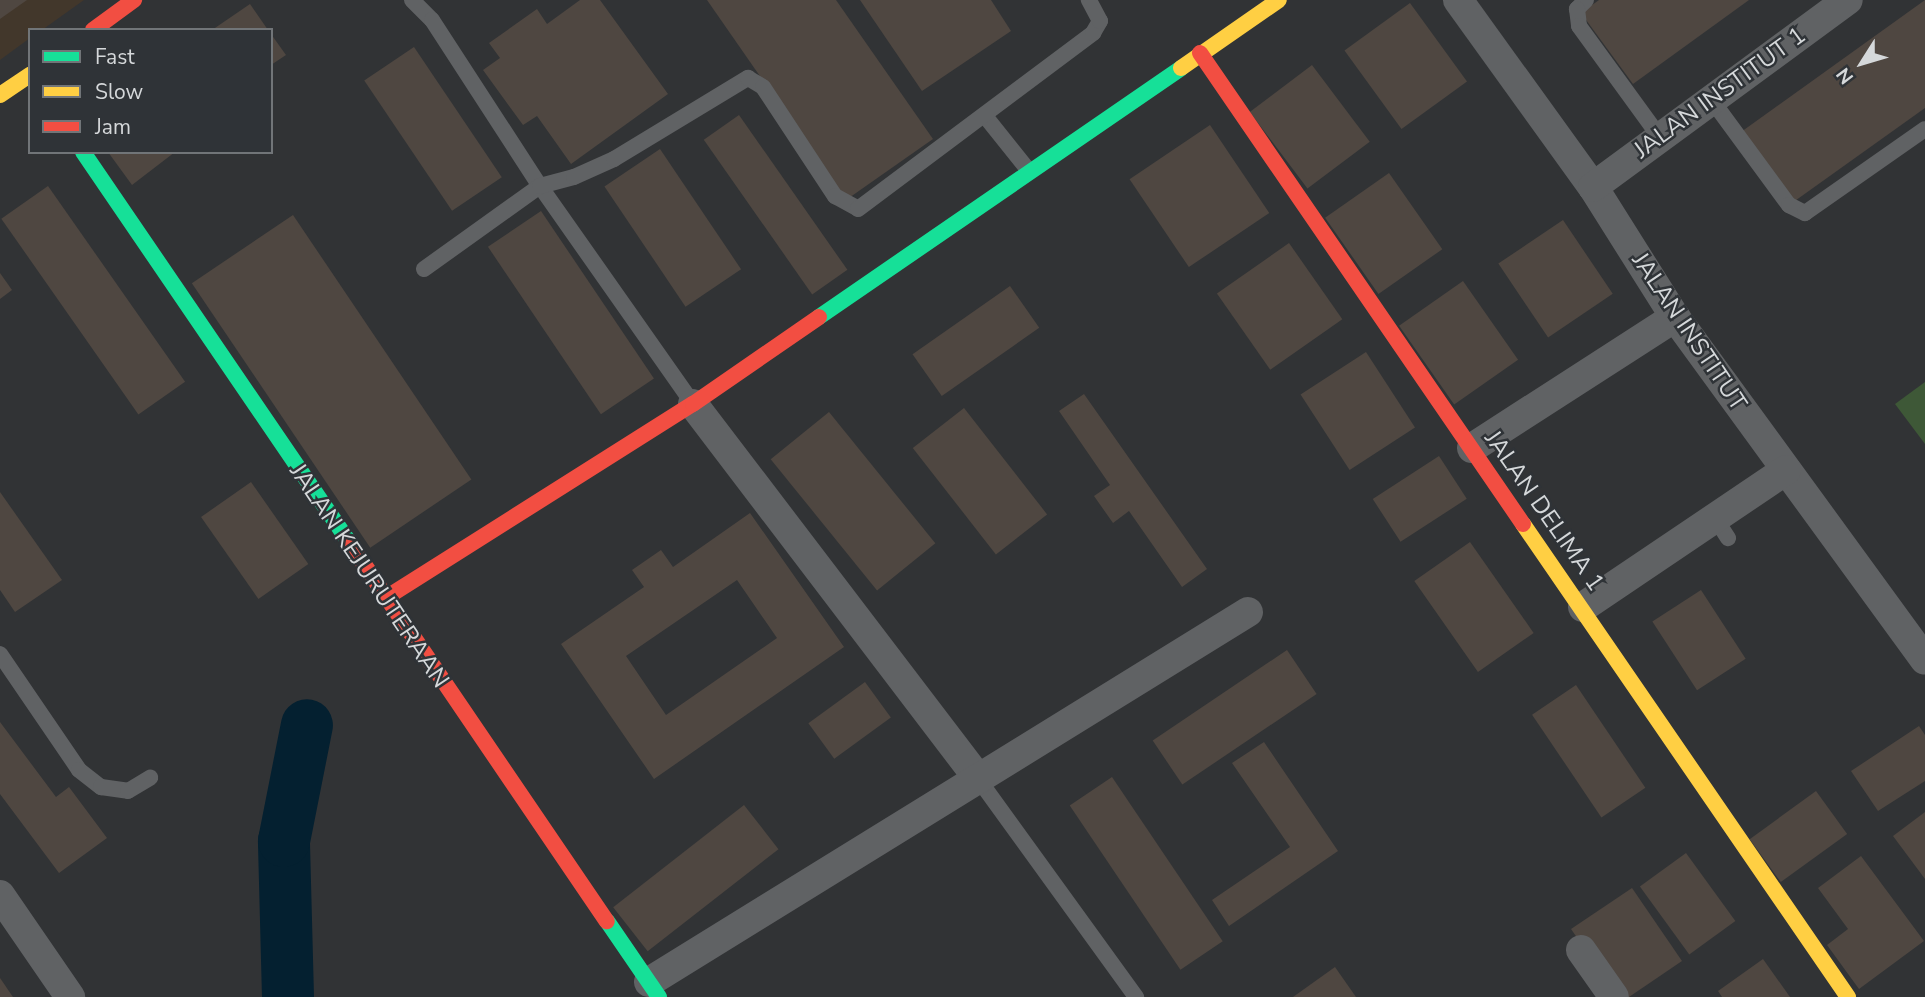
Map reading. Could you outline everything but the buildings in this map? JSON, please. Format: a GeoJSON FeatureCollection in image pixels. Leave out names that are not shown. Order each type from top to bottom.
{"type":"FeatureCollection","features":[{"type":"Feature","properties":{"kind":"street"},"geometry":{"type":"LineString","coordinates":[[384,599],[693,404],[1279,0]]}},
{"type":"Feature","properties":{"kind":"street","name":"JALAN INSTITUT"},"geometry":{"type":"LineString","coordinates":[[1458,0],[1593,187],[1675,317],[1925,660]]}},
{"type":"Feature","properties":{"kind":"street","name":"JALAN INSTITUT 1"},"geometry":{"type":"LineString","coordinates":[[1593,187],[1848,0]]}},
{"type":"Feature","properties":{"kind":"street"},"geometry":{"type":"LineString","coordinates":[[96,28],[128,9]]}},
{"type":"Feature","properties":{"kind":"street","name":"JALAN DELIMA 1"},"geometry":{"type":"LineString","coordinates":[[1199,53],[1583,607],[1848,997]]}},
{"type":"Feature","properties":{"kind":"street"},"geometry":{"type":"LineString","coordinates":[[0,95],[28,77]]}},
{"type":"Feature","properties":{"kind":"street","name":"JALAN KEJURUTERAAN"},"geometry":{"type":"LineString","coordinates":[[84,154],[384,599],[654,990]]}},
{"type":"Feature","properties":{"kind":"street"},"geometry":{"type":"LineString","coordinates":[[1472,448],[1675,317]]}},
{"type":"Feature","properties":{"kind":"street"},"geometry":{"type":"LineString","coordinates":[[693,404],[979,780]]}},
{"type":"Feature","properties":{"kind":"street"},"geometry":{"type":"LineString","coordinates":[[1583,607],[1721,528],[1786,470]]}},
{"type":"Feature","properties":{"kind":"street"},"geometry":{"type":"LineString","coordinates":[[654,990],[979,780],[1248,611]]}},
{"type":"Feature","properties":{"kind":"street"},"geometry":{"type":"LineString","coordinates":[[0,895],[70,997]]}},
{"type":"Feature","properties":{"kind":"street"},"geometry":{"type":"LineString","coordinates":[[1581,950],[1614,997]]}},
{"type":"Feature","properties":{"kind":"lane"},"geometry":{"type":"LineString","coordinates":[[412,0],[432,20],[489,101],[540,186],[693,404]]}},
{"type":"Feature","properties":{"kind":"lane"},"geometry":{"type":"LineString","coordinates":[[424,269],[540,186],[574,177],[614,159],[748,78],[763,87],[835,196],[858,209],[985,116],[1098,28],[1100,20],[1089,0]]}},
{"type":"Feature","properties":{"kind":"lane"},"geometry":{"type":"LineString","coordinates":[[1586,0],[1577,9],[1579,26],[1659,136]]}},
{"type":"Feature","properties":{"kind":"lane"},"geometry":{"type":"LineString","coordinates":[[1712,99],[1789,205],[1805,213],[1925,128]]}},
{"type":"Feature","properties":{"kind":"lane"},"geometry":{"type":"LineString","coordinates":[[985,116],[1029,170]]}},
{"type":"Feature","properties":{"kind":"lane"},"geometry":{"type":"LineString","coordinates":[[0,654],[79,770],[101,787],[128,791],[150,778]]}},
{"type":"Feature","properties":{"kind":"lane"},"geometry":{"type":"LineString","coordinates":[[979,780],[1136,997]]}},
{"type":"Feature","properties":{"kind":"shaded area"},"geometry":{"type":"Polygon","coordinates":[[[0,0],[84,0],[45,28],[28,28],[28,39],[0,60],[0,0]]]}},
{"type":"Feature","properties":{"kind":"green space"},"geometry":{"type":"Polygon","coordinates":[[[1925,382],[1925,444],[1895,404],[1925,382]]]}},
{"type":"Feature","properties":{"kind":"waterway"},"geometry":{"type":"LineString","coordinates":[[288,997],[284,841],[307,725]]}},
{"type":"Feature","properties":{"kind":"traffic: fast"},"geometry":{"type":"LineString","coordinates":[[819,317],[1181,68]]}},
{"type":"Feature","properties":{"kind":"traffic: fast"},"geometry":{"type":"LineString","coordinates":[[84,154],[351,545]]}},
{"type":"Feature","properties":{"kind":"traffic: fast"},"geometry":{"type":"LineString","coordinates":[[607,921],[659,997]]}},
{"type":"Feature","properties":{"kind":"traffic: slow"},"geometry":{"type":"LineString","coordinates":[[1181,68],[1279,0]]}},
{"type":"Feature","properties":{"kind":"traffic: slow"},"geometry":{"type":"LineString","coordinates":[[0,95],[28,76]]}},
{"type":"Feature","properties":{"kind":"traffic: slow"},"geometry":{"type":"LineString","coordinates":[[1523,524],[1848,997]]}},
{"type":"Feature","properties":{"kind":"traffic: jam"},"geometry":{"type":"LineString","coordinates":[[96,28],[134,0]]}},
{"type":"Feature","properties":{"kind":"traffic: jam"},"geometry":{"type":"LineString","coordinates":[[1200,53],[1523,524]]}},
{"type":"Feature","properties":{"kind":"traffic: jam"},"geometry":{"type":"LineString","coordinates":[[384,599],[693,404],[819,317]]}},
{"type":"Feature","properties":{"kind":"traffic: jam"},"geometry":{"type":"LineString","coordinates":[[351,545],[607,921]]}}]}
